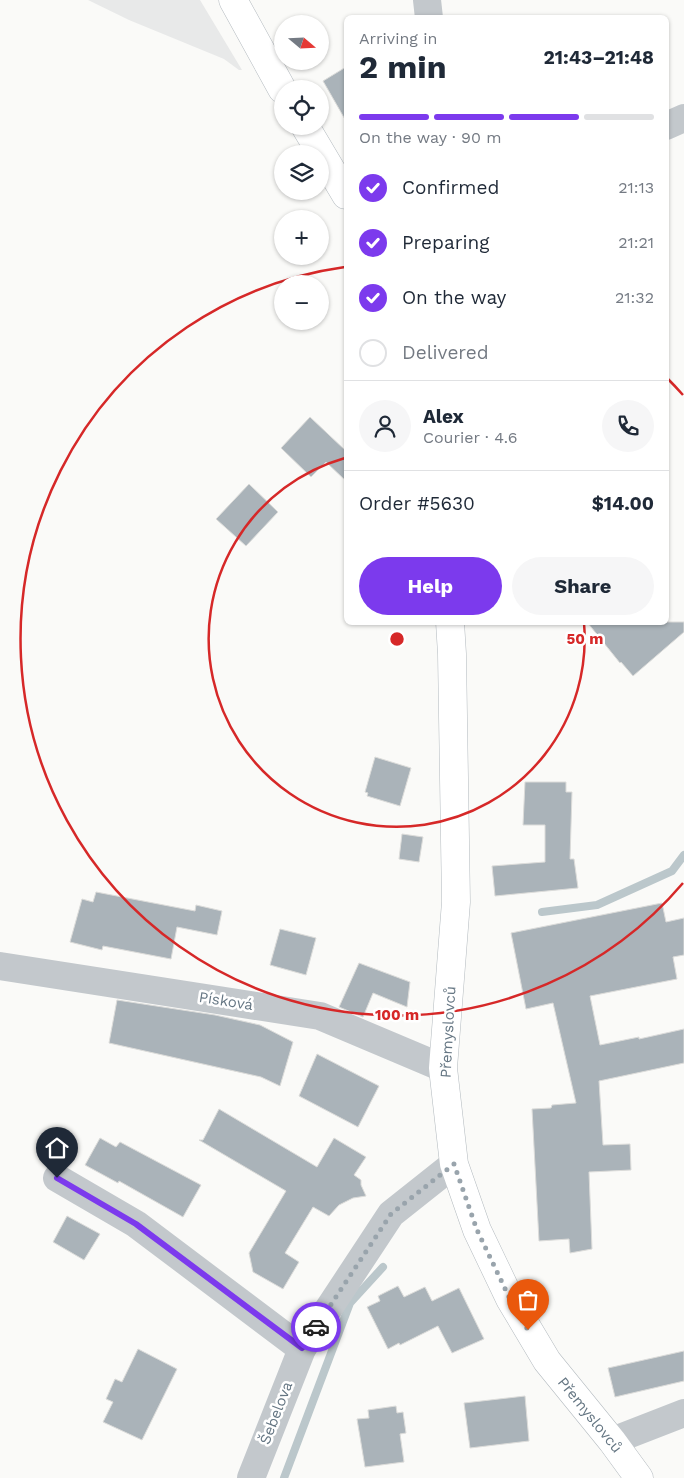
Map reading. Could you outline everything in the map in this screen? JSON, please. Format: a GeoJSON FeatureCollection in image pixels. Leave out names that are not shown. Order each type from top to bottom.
{"type":"FeatureCollection","features":[{"type":"Feature","properties":{"kind":"street"},"geometry":{"type":"LineString","coordinates":[[233,0],[277,80]]}},
{"type":"Feature","properties":{"kind":"street"},"geometry":{"type":"LineString","coordinates":[[427,0],[429,15]]}},
{"type":"Feature","properties":{"kind":"street"},"geometry":{"type":"LineString","coordinates":[[669,125],[684,118]]}},
{"type":"Feature","properties":{"kind":"street"},"geometry":{"type":"LineString","coordinates":[[309,135],[344,192]]}},
{"type":"Feature","properties":{"kind":"street","name":"Přemyslovců"},"geometry":{"type":"LineString","coordinates":[[450,625],[456,902],[443,1068],[454,1164],[477,1230],[510,1299],[547,1361],[612,1441],[639,1478]]}},
{"type":"Feature","properties":{"kind":"street","name":"Písková"},"geometry":{"type":"LineString","coordinates":[[0,966],[320,1016],[443,1068]]}},
{"type":"Feature","properties":{"kind":"street","name":"Šebelova"},"geometry":{"type":"LineString","coordinates":[[251,1478],[302,1348],[391,1214],[454,1164]]}},
{"type":"Feature","properties":{"kind":"street"},"geometry":{"type":"LineString","coordinates":[[57,1178],[136,1224],[302,1348]]}},
{"type":"Feature","properties":{"kind":"street"},"geometry":{"type":"LineString","coordinates":[[612,1441],[684,1413]]}},
{"type":"Feature","properties":{"kind":"shaded area"},"geometry":{"type":"Polygon","coordinates":[[[88,0],[200,0],[242,70],[239,70],[224,59],[129,20],[88,0]]]}},
{"type":"Feature","properties":{"kind":"building"},"geometry":{"type":"Polygon","coordinates":[[[344,68],[344,118],[329,91],[329,80],[325,80],[344,68]]]}},
{"type":"Feature","properties":{"kind":"building"},"geometry":{"type":"Polygon","coordinates":[[[310,417],[344,449],[344,479],[326,462],[311,477],[281,448],[310,417]]]}},
{"type":"Feature","properties":{"kind":"building"},"geometry":{"type":"Polygon","coordinates":[[[249,484],[278,512],[246,546],[216,519],[249,484]]]}},
{"type":"Feature","properties":{"kind":"building"},"geometry":{"type":"Polygon","coordinates":[[[669,622],[684,622],[684,632],[633,676],[589,625],[669,625],[669,622]]]}},
{"type":"Feature","properties":{"kind":"building"},"geometry":{"type":"Polygon","coordinates":[[[375,757],[411,768],[400,806],[367,796],[368,793],[365,792],[375,757]]]}},
{"type":"Feature","properties":{"kind":"building"},"geometry":{"type":"Polygon","coordinates":[[[525,782],[566,782],[566,792],[572,792],[570,859],[574,859],[578,888],[495,896],[492,866],[545,862],[545,825],[523,825],[525,782]]]}},
{"type":"Feature","properties":{"kind":"building"},"geometry":{"type":"Polygon","coordinates":[[[402,834],[423,837],[419,862],[399,859],[402,834]]]}},
{"type":"Feature","properties":{"kind":"building"},"geometry":{"type":"Polygon","coordinates":[[[96,892],[195,911],[196,905],[222,911],[217,935],[177,927],[171,959],[103,946],[102,950],[70,942],[82,899],[93,902],[96,892]]]}},
{"type":"Feature","properties":{"kind":"building"},"geometry":{"type":"Polygon","coordinates":[[[662,903],[666,922],[684,918],[684,955],[673,957],[677,979],[590,996],[600,1045],[684,1029],[684,1063],[599,1081],[603,1145],[630,1144],[631,1170],[589,1172],[592,1249],[570,1253],[569,1239],[539,1241],[532,1109],[551,1108],[552,1105],[576,1103],[553,1003],[526,1009],[511,933],[662,903]]]}},
{"type":"Feature","properties":{"kind":"building"},"geometry":{"type":"Polygon","coordinates":[[[280,929],[316,938],[306,975],[270,965],[280,929]]]}},
{"type":"Feature","properties":{"kind":"building"},"geometry":{"type":"Polygon","coordinates":[[[359,963],[410,982],[407,1007],[373,993],[363,1017],[339,1007],[359,963]]]}},
{"type":"Feature","properties":{"kind":"building"},"geometry":{"type":"Polygon","coordinates":[[[117,1000],[215,1015],[260,1025],[293,1042],[280,1086],[261,1077],[109,1043],[117,1000]]]}},
{"type":"Feature","properties":{"kind":"building"},"geometry":{"type":"Polygon","coordinates":[[[317,1054],[379,1086],[358,1127],[299,1096],[317,1054]]]}},
{"type":"Feature","properties":{"kind":"building"},"geometry":{"type":"Polygon","coordinates":[[[219,1109],[317,1167],[334,1138],[366,1157],[354,1175],[361,1180],[366,1196],[353,1198],[339,1205],[329,1216],[313,1207],[285,1253],[299,1262],[283,1289],[253,1272],[249,1253],[286,1191],[199,1140],[203,1140],[219,1109]]]}},
{"type":"Feature","properties":{"kind":"building"},"geometry":{"type":"Polygon","coordinates":[[[100,1138],[116,1147],[120,1142],[201,1185],[183,1217],[119,1181],[118,1183],[85,1165],[100,1138]]]}},
{"type":"Feature","properties":{"kind":"building"},"geometry":{"type":"Polygon","coordinates":[[[67,1216],[100,1234],[84,1260],[53,1242],[67,1216]]]}},
{"type":"Feature","properties":{"kind":"building"},"geometry":{"type":"Polygon","coordinates":[[[398,1286],[404,1297],[425,1287],[432,1301],[459,1288],[484,1339],[452,1353],[438,1326],[388,1349],[367,1307],[380,1301],[378,1296],[398,1286]]]}},
{"type":"Feature","properties":{"kind":"building"},"geometry":{"type":"Polygon","coordinates":[[[138,1349],[177,1369],[142,1440],[103,1422],[113,1402],[106,1399],[115,1379],[122,1382],[138,1349]]]}},
{"type":"Feature","properties":{"kind":"building"},"geometry":{"type":"Polygon","coordinates":[[[684,1351],[684,1381],[615,1397],[608,1368],[684,1351]]]}},
{"type":"Feature","properties":{"kind":"building"},"geometry":{"type":"Polygon","coordinates":[[[525,1396],[529,1441],[470,1448],[464,1403],[525,1396]]]}},
{"type":"Feature","properties":{"kind":"building"},"geometry":{"type":"Polygon","coordinates":[[[396,1406],[397,1413],[403,1412],[406,1433],[400,1434],[404,1462],[365,1467],[357,1419],[369,1418],[368,1410],[396,1406]]]}},
{"type":"Feature","properties":{"kind":"waterway"},"geometry":{"type":"LineString","coordinates":[[542,912],[597,905],[672,871],[684,855]]}},
{"type":"Feature","properties":{"kind":"waterway"},"geometry":{"type":"LineString","coordinates":[[284,1478],[350,1303],[383,1267]]}},
{"type":"Feature","properties":{"kind":"way so far"},"geometry":{"type":"LineString","coordinates":[[316,1327],[391,1214],[454,1164],[477,1230],[510,1299],[528,1330]]}},
{"type":"Feature","properties":{"kind":"route"},"geometry":{"type":"LineString","coordinates":[[57,1178],[136,1224],[302,1348],[316,1327]]}}]}
